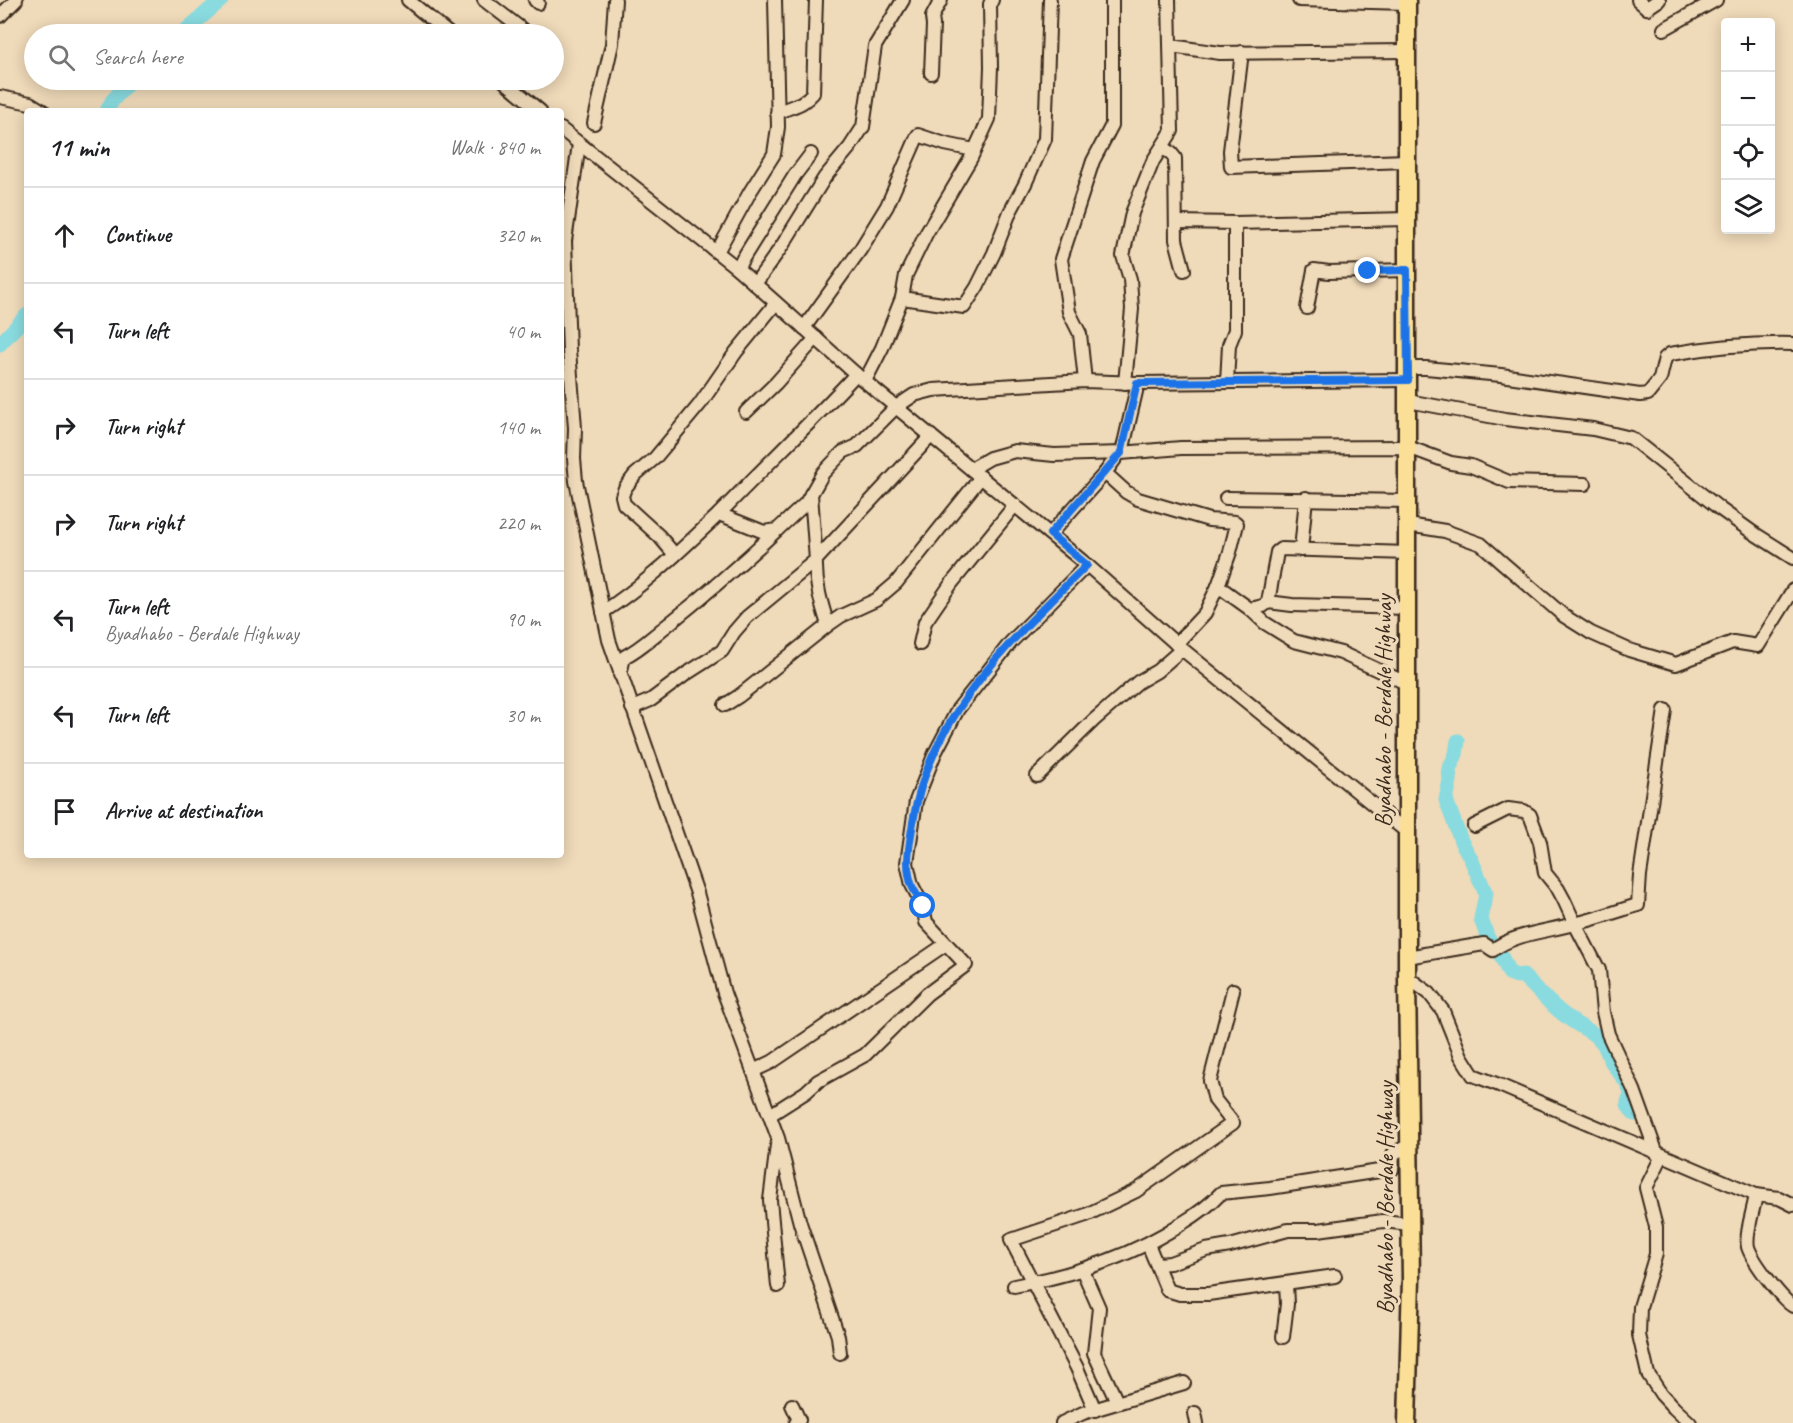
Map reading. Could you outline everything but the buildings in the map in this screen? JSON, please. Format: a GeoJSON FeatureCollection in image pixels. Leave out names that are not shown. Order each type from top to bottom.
{"type":"FeatureCollection","features":[{"type":"Feature","properties":{"kind":"main road","name":"Byadhabo - Berdale Highway"},"geometry":{"type":"LineString","coordinates":[[1407,2],[1407,977],[1411,1280],[1407,1423]]}},
{"type":"Feature","properties":{"kind":"street"},"geometry":{"type":"LineString","coordinates":[[2,11],[16,0]]}},
{"type":"Feature","properties":{"kind":"street"},"geometry":{"type":"LineString","coordinates":[[408,0],[424,5],[440,24]]}},
{"type":"Feature","properties":{"kind":"street"},"geometry":{"type":"LineString","coordinates":[[484,0],[515,24]]}},
{"type":"Feature","properties":{"kind":"street"},"geometry":{"type":"LineString","coordinates":[[594,123],[612,44],[615,0]]}},
{"type":"Feature","properties":{"kind":"street"},"geometry":{"type":"LineString","coordinates":[[717,252],[774,154],[778,127],[775,0]]}},
{"type":"Feature","properties":{"kind":"street"},"geometry":{"type":"LineString","coordinates":[[777,113],[805,103],[813,93],[816,0]]}},
{"type":"Feature","properties":{"kind":"street"},"geometry":{"type":"LineString","coordinates":[[755,284],[825,177],[863,127],[875,46],[903,0]]}},
{"type":"Feature","properties":{"kind":"street"},"geometry":{"type":"LineString","coordinates":[[931,73],[932,17],[941,0]]}},
{"type":"Feature","properties":{"kind":"street"},"geometry":{"type":"LineString","coordinates":[[603,612],[630,594],[719,514],[783,449],[861,377],[882,348],[902,298],[906,275],[926,234],[971,158],[989,119],[990,4],[992,0]]}},
{"type":"Feature","properties":{"kind":"street"},"geometry":{"type":"LineString","coordinates":[[902,298],[964,307],[977,287],[1045,139],[1050,0]]}},
{"type":"Feature","properties":{"kind":"street"},"geometry":{"type":"LineString","coordinates":[[1085,381],[1080,334],[1069,312],[1061,259],[1093,161],[1112,125],[1112,0]]}},
{"type":"Feature","properties":{"kind":"street"},"geometry":{"type":"LineString","coordinates":[[1050,534],[1121,453],[1131,383],[1132,309],[1130,279],[1123,256],[1132,213],[1153,161],[1172,131],[1169,0]]}},
{"type":"Feature","properties":{"kind":"street"},"geometry":{"type":"LineString","coordinates":[[1299,0],[1407,2]]}},
{"type":"Feature","properties":{"kind":"street"},"geometry":{"type":"LineString","coordinates":[[1638,0],[1647,8],[1659,0]]}},
{"type":"Feature","properties":{"kind":"street"},"geometry":{"type":"LineString","coordinates":[[1664,29],[1716,0]]}},
{"type":"Feature","properties":{"kind":"street"},"geometry":{"type":"LineString","coordinates":[[1171,46],[1220,53],[1407,51]]}},
{"type":"Feature","properties":{"kind":"street"},"geometry":{"type":"LineString","coordinates":[[1242,52],[1230,151],[1231,167],[1407,161]]}},
{"type":"Feature","properties":{"kind":"street"},"geometry":{"type":"LineString","coordinates":[[515,90],[536,108]]}},
{"type":"Feature","properties":{"kind":"street"},"geometry":{"type":"LineString","coordinates":[[0,97],[30,103],[38,108]]}},
{"type":"Feature","properties":{"kind":"street"},"geometry":{"type":"LineString","coordinates":[[564,132],[737,268],[896,407],[1087,565],[1179,646],[1407,832]]}},
{"type":"Feature","properties":{"kind":"street"},"geometry":{"type":"LineString","coordinates":[[804,328],[860,250],[888,206],[918,135],[974,150]]}},
{"type":"Feature","properties":{"kind":"street"},"geometry":{"type":"LineString","coordinates":[[579,144],[565,241],[569,350],[575,428],[574,459],[576,481],[609,640],[697,893],[723,993],[778,1138],[800,1223],[834,1325],[840,1353]]}},
{"type":"Feature","properties":{"kind":"street"},"geometry":{"type":"LineString","coordinates":[[1162,148],[1175,158],[1176,240],[1184,270]]}},
{"type":"Feature","properties":{"kind":"street"},"geometry":{"type":"LineString","coordinates":[[737,268],[795,175],[811,154]]}},
{"type":"Feature","properties":{"kind":"street"},"geometry":{"type":"LineString","coordinates":[[1177,222],[1408,219]]}},
{"type":"Feature","properties":{"kind":"street"},"geometry":{"type":"LineString","coordinates":[[1227,382],[1229,345],[1235,330],[1235,223]]}},
{"type":"Feature","properties":{"kind":"street"},"geometry":{"type":"LineString","coordinates":[[1307,308],[1314,270],[1329,272],[1407,270]]}},
{"type":"Feature","properties":{"kind":"street"},"geometry":{"type":"LineString","coordinates":[[675,555],[659,536],[624,504],[622,496],[625,488],[634,475],[655,458],[700,404],[736,352],[776,303]]}},
{"type":"Feature","properties":{"kind":"street"},"geometry":{"type":"LineString","coordinates":[[746,412],[776,383],[816,338]]}},
{"type":"Feature","properties":{"kind":"street"},"geometry":{"type":"LineString","coordinates":[[620,675],[624,657],[639,650],[747,559],[806,502],[823,473],[843,452],[856,446],[896,407],[914,395],[933,390],[1085,381],[1227,382],[1408,374],[1426,368],[1501,375],[1640,395],[1648,394],[1660,379],[1665,358],[1670,354],[1728,346],[1793,344]]}},
{"type":"Feature","properties":{"kind":"street"},"geometry":{"type":"LineString","coordinates":[[1408,401],[1505,419],[1593,429],[1630,438],[1752,532],[1793,558]]}},
{"type":"Feature","properties":{"kind":"street"},"geometry":{"type":"LineString","coordinates":[[632,708],[651,700],[722,651],[747,617],[816,560],[931,436]]}},
{"type":"Feature","properties":{"kind":"street"},"geometry":{"type":"LineString","coordinates":[[725,705],[828,625],[841,616],[876,600],[896,583],[976,473],[990,458],[1015,451],[1054,455],[1181,448],[1408,447],[1451,463],[1471,466],[1509,482],[1585,484]]}},
{"type":"Feature","properties":{"kind":"street"},"geometry":{"type":"LineString","coordinates":[[1037,776],[1094,720],[1138,682],[1157,671],[1179,646],[1205,613],[1218,586],[1237,524],[1209,520],[1138,499],[1126,492],[1105,472]]}},
{"type":"Feature","properties":{"kind":"street"},"geometry":{"type":"LineString","coordinates":[[811,494],[815,575],[828,625]]}},
{"type":"Feature","properties":{"kind":"street"},"geometry":{"type":"LineString","coordinates":[[1226,498],[1408,501]]}},
{"type":"Feature","properties":{"kind":"street"},"geometry":{"type":"LineString","coordinates":[[1301,550],[1306,498]]}},
{"type":"Feature","properties":{"kind":"street"},"geometry":{"type":"LineString","coordinates":[[920,644],[925,622],[951,584],[1015,505]]}},
{"type":"Feature","properties":{"kind":"street"},"geometry":{"type":"LineString","coordinates":[[719,514],[764,532],[777,530]]}},
{"type":"Feature","properties":{"kind":"street"},"geometry":{"type":"LineString","coordinates":[[1408,525],[1445,531],[1481,544],[1564,616],[1591,633],[1629,650],[1676,664],[1733,642],[1758,646],[1793,591]]}},
{"type":"Feature","properties":{"kind":"street"},"geometry":{"type":"LineString","coordinates":[[1250,609],[1263,606],[1268,602],[1277,552],[1281,549],[1408,553]]}},
{"type":"Feature","properties":{"kind":"street"},"geometry":{"type":"LineString","coordinates":[[770,1115],[819,1081],[865,1055],[927,994],[966,965],[926,922],[923,906],[912,885],[907,863],[916,801],[939,744],[958,709],[1011,642],[1087,565]]}},
{"type":"Feature","properties":{"kind":"street"},"geometry":{"type":"LineString","coordinates":[[1218,586],[1265,623],[1294,640],[1341,653],[1408,684]]}},
{"type":"Feature","properties":{"kind":"street"},"geometry":{"type":"LineString","coordinates":[[1268,602],[1292,605],[1407,608]]}},
{"type":"Feature","properties":{"kind":"street"},"geometry":{"type":"LineString","coordinates":[[1407,957],[1484,944],[1496,948],[1528,935],[1638,905],[1640,875],[1665,710]]}},
{"type":"Feature","properties":{"kind":"street"},"geometry":{"type":"LineString","coordinates":[[1474,826],[1508,809],[1524,811],[1530,815],[1540,842],[1545,873],[1558,889],[1599,970],[1603,1012],[1608,1034],[1634,1090],[1659,1155],[1646,1188],[1656,1227],[1656,1254],[1640,1307],[1639,1335],[1648,1374],[1660,1394],[1690,1423]]}},
{"type":"Feature","properties":{"kind":"street"},"geometry":{"type":"LineString","coordinates":[[753,1071],[772,1062],[946,944]]}},
{"type":"Feature","properties":{"kind":"street"},"geometry":{"type":"LineString","coordinates":[[1407,977],[1429,993],[1443,1011],[1461,1056],[1473,1075],[1756,1196],[1779,1198],[1793,1205]]}},
{"type":"Feature","properties":{"kind":"street"},"geometry":{"type":"LineString","coordinates":[[1095,1410],[1077,1368],[1011,1240],[1086,1215],[1136,1191],[1233,1123],[1215,1100],[1210,1081],[1233,990]]}},
{"type":"Feature","properties":{"kind":"street"},"geometry":{"type":"LineString","coordinates":[[778,1138],[770,1200],[778,1286]]}},
{"type":"Feature","properties":{"kind":"street"},"geometry":{"type":"LineString","coordinates":[[1014,1286],[1123,1256],[1161,1238],[1210,1205],[1221,1193],[1270,1188],[1392,1169],[1394,1154],[1409,1145]]}},
{"type":"Feature","properties":{"kind":"street"},"geometry":{"type":"LineString","coordinates":[[1756,1196],[1748,1234],[1748,1246],[1777,1292],[1793,1306]]}},
{"type":"Feature","properties":{"kind":"street"},"geometry":{"type":"LineString","coordinates":[[1158,1264],[1170,1263],[1206,1250],[1230,1246],[1288,1230],[1318,1230],[1383,1221],[1410,1224]]}},
{"type":"Feature","properties":{"kind":"street"},"geometry":{"type":"LineString","coordinates":[[1148,1244],[1167,1290],[1180,1294],[1208,1294],[1335,1276]]}},
{"type":"Feature","properties":{"kind":"street"},"geometry":{"type":"LineString","coordinates":[[1082,1269],[1099,1308],[1094,1353],[1117,1402]]}},
{"type":"Feature","properties":{"kind":"street"},"geometry":{"type":"LineString","coordinates":[[1283,1337],[1287,1304],[1286,1283]]}},
{"type":"Feature","properties":{"kind":"street"},"geometry":{"type":"LineString","coordinates":[[1062,1423],[1083,1413],[1184,1383]]}},
{"type":"Feature","properties":{"kind":"street"},"geometry":{"type":"LineString","coordinates":[[792,1406],[799,1420],[796,1423]]}},
{"type":"Feature","properties":{"kind":"waterway"},"geometry":{"type":"LineString","coordinates":[[193,24],[221,0]]}},
{"type":"Feature","properties":{"kind":"waterway"},"geometry":{"type":"LineString","coordinates":[[108,108],[122,90]]}},
{"type":"Feature","properties":{"kind":"waterway"},"geometry":{"type":"LineString","coordinates":[[0,344],[24,318]]}},
{"type":"Feature","properties":{"kind":"waterway"},"geometry":{"type":"LineString","coordinates":[[1458,741],[1456,754],[1449,770],[1450,780],[1446,800],[1461,841],[1486,894],[1481,919],[1488,939],[1498,949],[1509,973],[1522,975],[1558,1010],[1601,1041],[1630,1089],[1628,1105],[1635,1114]]}},
{"type":"Feature","properties":{"kind":"route"},"geometry":{"type":"LineString","coordinates":[[923,906],[912,885],[907,863],[916,801],[935,753],[958,709],[980,679],[1011,642],[1087,565],[1050,534],[1121,453],[1137,383],[1408,380],[1407,270],[1368,271]]}}]}
